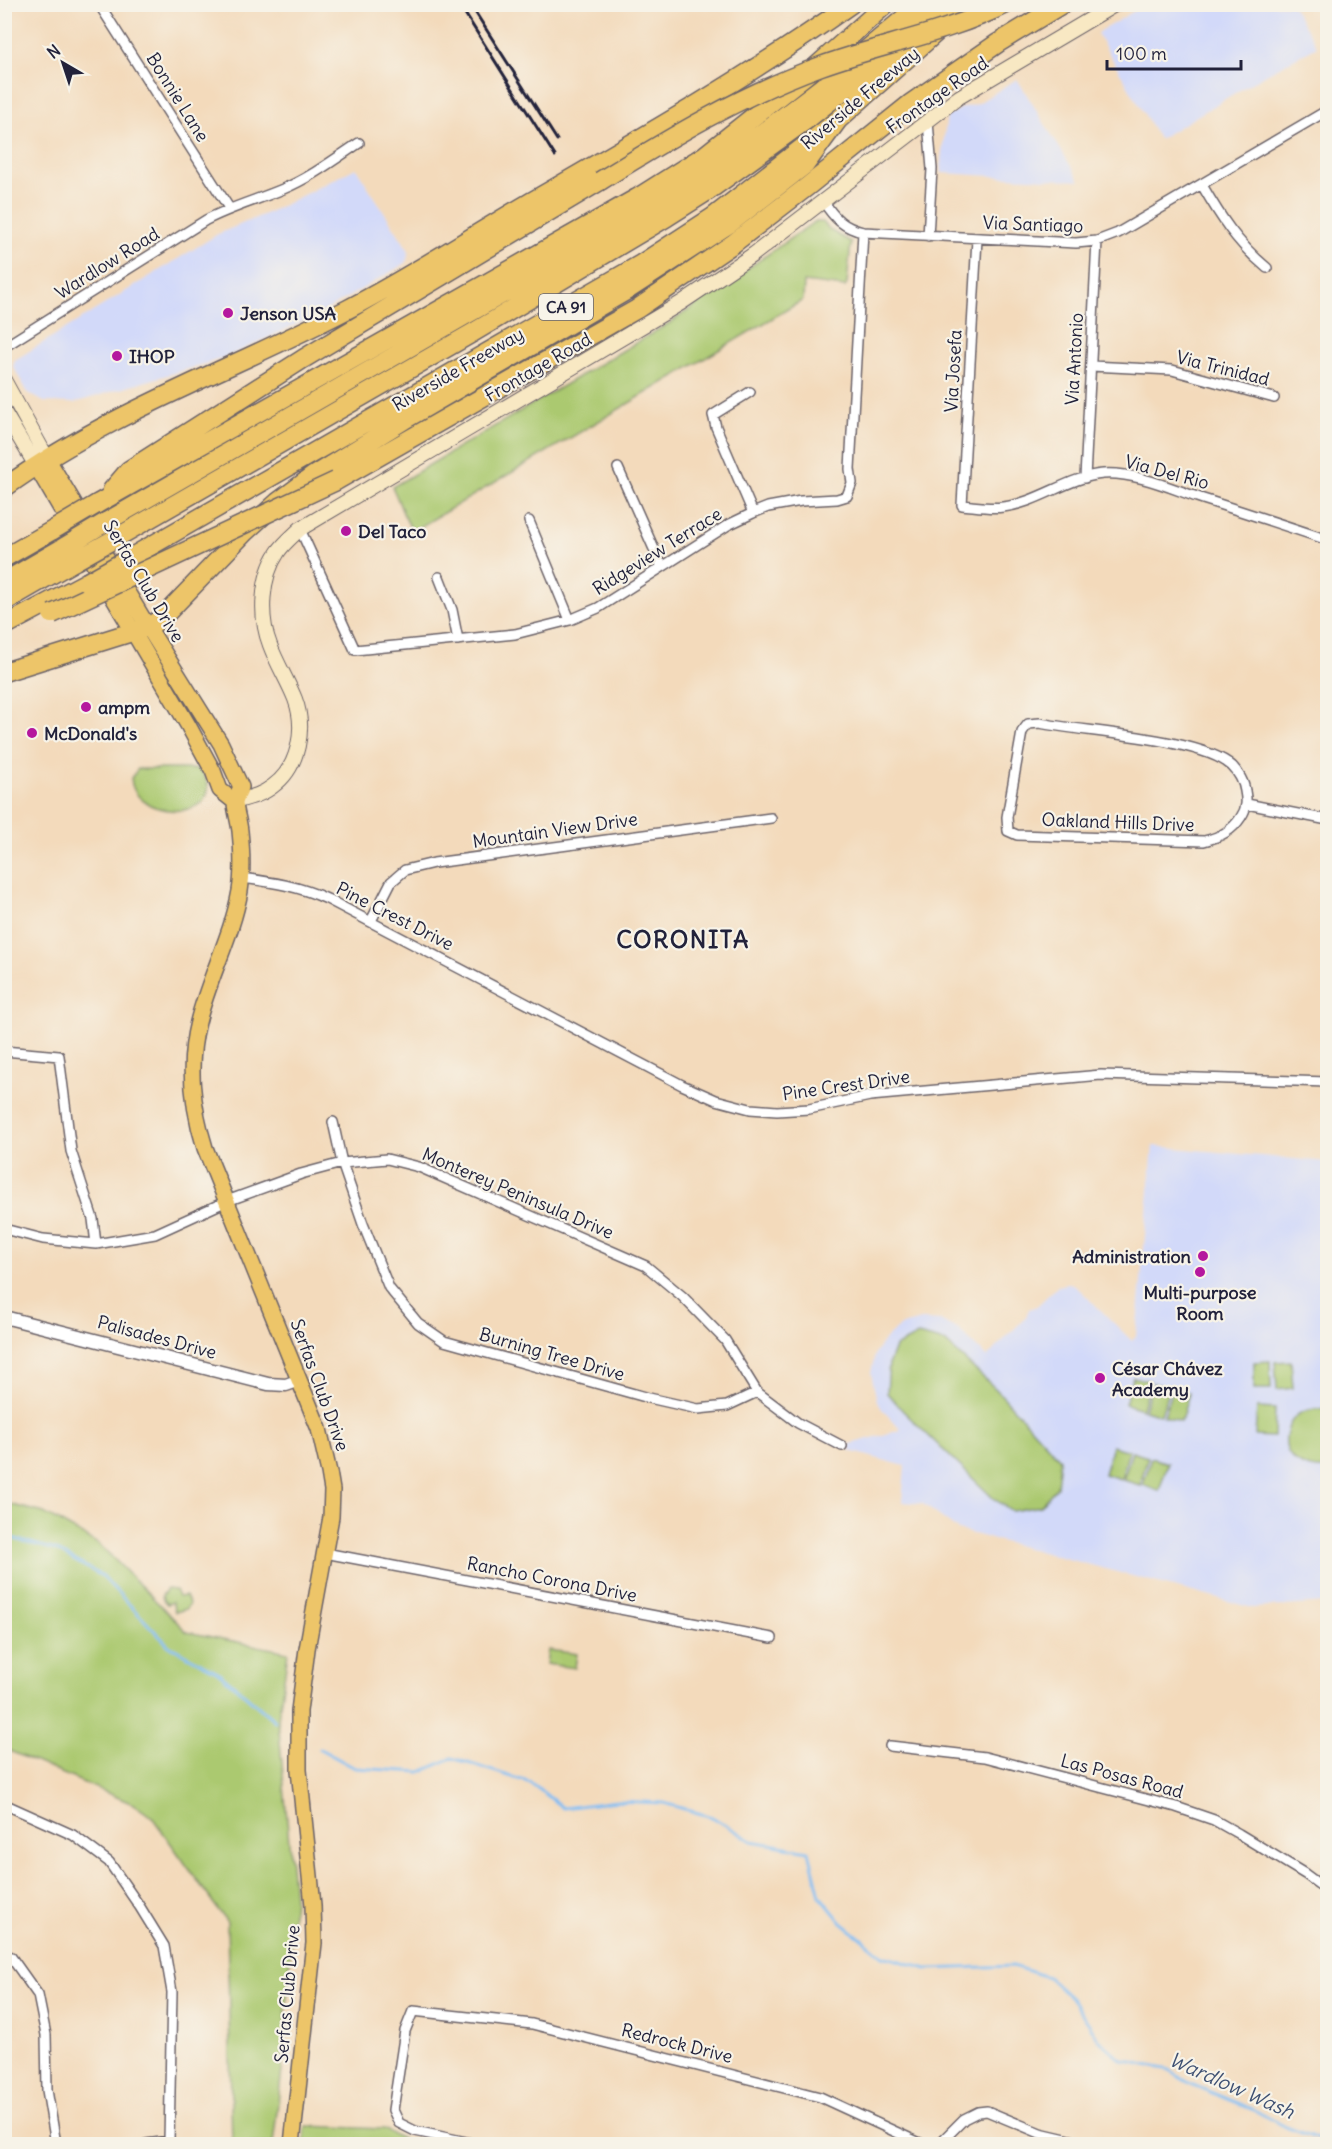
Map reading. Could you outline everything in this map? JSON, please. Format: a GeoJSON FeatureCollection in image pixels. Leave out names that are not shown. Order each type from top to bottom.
{"type":"FeatureCollection","features":[{"type":"Feature","properties":{"kind":"highway"},"geometry":{"type":"LineString","coordinates":[[4,488],[42,462],[135,411],[348,309],[644,136],[799,41],[851,4]]}},
{"type":"Feature","properties":{"kind":"highway"},"geometry":{"type":"LineString","coordinates":[[4,558],[647,192],[714,148],[811,71],[886,4]]}},
{"type":"Feature","properties":{"kind":"highway"},"geometry":{"type":"LineString","coordinates":[[4,602],[70,554],[673,196],[812,95],[921,4]]}},
{"type":"Feature","properties":{"kind":"highway"},"geometry":{"type":"LineString","coordinates":[[111,530],[474,332],[667,218],[809,118],[873,67],[945,4]]}},
{"type":"Feature","properties":{"kind":"highway","name":"Riverside Freeway"},"geometry":{"type":"LineString","coordinates":[[8,624],[128,559],[641,264],[713,217],[838,120],[968,4]]}},
{"type":"Feature","properties":{"kind":"highway"},"geometry":{"type":"LineString","coordinates":[[100,502],[129,470],[303,359],[702,119],[767,87],[823,66],[967,21],[1006,4]]}},
{"type":"Feature","properties":{"kind":"highway"},"geometry":{"type":"LineString","coordinates":[[8,624],[52,614],[336,482],[637,309],[743,236],[910,104],[998,43],[1062,4]]}},
{"type":"Feature","properties":{"kind":"highway"},"geometry":{"type":"LineString","coordinates":[[4,672],[140,629],[162,618],[245,532],[278,502],[313,476],[404,420],[626,291],[702,243],[805,165],[838,120]]}},
{"type":"Feature","properties":{"kind":"highway"},"geometry":{"type":"LineString","coordinates":[[4,582],[70,554]]}},
{"type":"Feature","properties":{"kind":"main road","name":"Frontage Road"},"geometry":{"type":"LineString","coordinates":[[235,802],[266,791],[275,785],[289,769],[297,748],[301,723],[296,702],[269,644],[264,618],[264,592],[271,565],[279,551],[300,529],[681,303],[754,254],[959,98],[1116,4]]}},
{"type":"Feature","properties":{"kind":"main road","name":"Serfas Club Drive"},"geometry":{"type":"LineString","coordinates":[[4,380],[42,462],[140,629],[213,771],[220,790],[235,802],[240,832],[242,878],[228,936],[198,1021],[191,1066],[192,1096],[197,1124],[205,1148],[319,1429],[328,1459],[332,1490],[331,1517],[307,1649],[299,1711],[299,1770],[313,1905],[314,1943],[292,2145]]}},
{"type":"Feature","properties":{"kind":"main road","name":"Serfas Club Drive"},"geometry":{"type":"LineString","coordinates":[[4,412],[42,462]]}},
{"type":"Feature","properties":{"kind":"street","name":"Bonnie Lane"},"geometry":{"type":"LineString","coordinates":[[99,4],[229,208]]}},
{"type":"Feature","properties":{"kind":"street","name":"Via Santiago"},"geometry":{"type":"LineString","coordinates":[[824,202],[838,221],[853,230],[863,232],[1076,243],[1097,241],[1118,233],[1328,110]]}},
{"type":"Feature","properties":{"kind":"street"},"geometry":{"type":"LineString","coordinates":[[928,122],[932,169],[928,236]]}},
{"type":"Feature","properties":{"kind":"street","name":"Wardlow Road"},"geometry":{"type":"LineString","coordinates":[[4,347],[206,220],[229,208],[284,189],[359,143]]}},
{"type":"Feature","properties":{"kind":"street"},"geometry":{"type":"LineString","coordinates":[[1202,185],[1223,222],[1237,240],[1267,268]]}},
{"type":"Feature","properties":{"kind":"street","name":"Ridgeview Terrace"},"geometry":{"type":"LineString","coordinates":[[300,529],[355,650],[515,634],[570,620],[598,608],[728,525],[753,513],[768,507],[846,496],[852,483],[850,469],[863,232]]}},
{"type":"Feature","properties":{"kind":"street","name":"Via Josefa"},"geometry":{"type":"LineString","coordinates":[[962,505],[977,239]]}},
{"type":"Feature","properties":{"kind":"street","name":"Via Antonio"},"geometry":{"type":"LineString","coordinates":[[1085,478],[1097,241]]}},
{"type":"Feature","properties":{"kind":"street","name":"Via Trinidad"},"geometry":{"type":"LineString","coordinates":[[1091,366],[1172,370],[1274,398]]}},
{"type":"Feature","properties":{"kind":"street"},"geometry":{"type":"LineString","coordinates":[[750,392],[713,415],[753,513]]}},
{"type":"Feature","properties":{"kind":"street"},"geometry":{"type":"LineString","coordinates":[[618,468],[662,567]]}},
{"type":"Feature","properties":{"kind":"street","name":"Via Del Rio"},"geometry":{"type":"LineString","coordinates":[[962,505],[1002,507],[1023,502],[1085,478],[1104,474],[1132,477],[1328,540]]}},
{"type":"Feature","properties":{"kind":"street"},"geometry":{"type":"LineString","coordinates":[[529,521],[570,620]]}},
{"type":"Feature","properties":{"kind":"street"},"geometry":{"type":"LineString","coordinates":[[439,577],[452,610],[458,640]]}},
{"type":"Feature","properties":{"kind":"street","name":"Oakland Hills Drive"},"geometry":{"type":"LineString","coordinates":[[1040,723],[1151,739],[1218,757],[1232,766],[1239,775],[1244,784],[1247,804],[1229,831],[1220,837],[1204,841],[1017,835],[1008,831],[1007,818],[1022,732],[1028,724],[1040,723]]}},
{"type":"Feature","properties":{"kind":"street"},"geometry":{"type":"LineString","coordinates":[[1247,804],[1328,820]]}},
{"type":"Feature","properties":{"kind":"street","name":"Mountain View Drive"},"geometry":{"type":"LineString","coordinates":[[371,921],[391,882],[405,870],[434,863],[771,818]]}},
{"type":"Feature","properties":{"kind":"street","name":"Pine Crest Drive"},"geometry":{"type":"LineString","coordinates":[[242,878],[286,884],[307,890],[371,921],[682,1085],[716,1100],[750,1109],[777,1111],[809,1109],[870,1096],[1101,1075],[1328,1082]]}},
{"type":"Feature","properties":{"kind":"street"},"geometry":{"type":"LineString","coordinates":[[4,1051],[58,1056],[71,1151],[93,1219],[96,1244]]}},
{"type":"Feature","properties":{"kind":"street","name":"Burning Tree Drive"},"geometry":{"type":"LineString","coordinates":[[333,1122],[342,1163],[363,1224],[389,1288],[418,1323],[444,1341],[649,1398],[698,1409],[727,1406],[758,1392]]}},
{"type":"Feature","properties":{"kind":"street","name":"Monterey Peninsula Drive"},"geometry":{"type":"LineString","coordinates":[[4,1229],[43,1239],[96,1244],[155,1234],[227,1201],[301,1174],[342,1163],[387,1159],[419,1167],[646,1266],[682,1296],[725,1340],[758,1392]]}},
{"type":"Feature","properties":{"kind":"street","name":"Palisades Drive"},"geometry":{"type":"LineString","coordinates":[[4,1317],[268,1384],[286,1385],[300,1380]]}},
{"type":"Feature","properties":{"kind":"street"},"geometry":{"type":"LineString","coordinates":[[758,1392],[798,1423],[842,1446]]}},
{"type":"Feature","properties":{"kind":"street","name":"Rancho Corona Drive"},"geometry":{"type":"LineString","coordinates":[[325,1552],[772,1638]]}},
{"type":"Feature","properties":{"kind":"street","name":"Las Posas Road"},"geometry":{"type":"LineString","coordinates":[[890,1746],[985,1757],[1176,1807],[1214,1820],[1305,1874],[1328,1891]]}},
{"type":"Feature","properties":{"kind":"street"},"geometry":{"type":"LineString","coordinates":[[4,1804],[73,1835],[109,1862],[164,1946],[172,1992],[169,2141],[146,2145]]}},
{"type":"Feature","properties":{"kind":"street"},"geometry":{"type":"LineString","coordinates":[[4,1953],[11,1957],[38,1995],[46,2035],[47,2090],[56,2145]]}},
{"type":"Feature","properties":{"kind":"street","name":"Redrock Drive"},"geometry":{"type":"LineString","coordinates":[[476,2145],[415,2131],[399,2123],[393,2110],[405,2031],[413,2011],[532,2024],[820,2097],[922,2145]]}},
{"type":"Feature","properties":{"kind":"street"},"geometry":{"type":"LineString","coordinates":[[939,2145],[963,2119],[978,2112],[987,2111],[1040,2133],[1087,2145]]}},
{"type":"Feature","properties":{"kind":"shaded area"},"geometry":{"type":"Polygon","coordinates":[[[1146,4],[1292,5],[1317,46],[1159,139],[1097,33],[1146,4]]]}},
{"type":"Feature","properties":{"kind":"shaded area"},"geometry":{"type":"Polygon","coordinates":[[[1017,79],[1080,181],[942,173],[941,159],[947,116],[962,108],[977,104],[1017,79]]]}},
{"type":"Feature","properties":{"kind":"shaded area"},"geometry":{"type":"Polygon","coordinates":[[[356,168],[409,251],[406,263],[323,312],[224,358],[74,403],[44,402],[28,393],[13,366],[15,360],[218,234],[272,211],[356,168]]]}},
{"type":"Feature","properties":{"kind":"shaded area","name":"César Chávez Academy"},"geometry":{"type":"Polygon","coordinates":[[[1153,1146],[1327,1162],[1327,1603],[1253,1608],[958,1530],[923,1504],[902,1502],[905,1466],[850,1451],[850,1444],[901,1430],[877,1401],[871,1373],[875,1354],[880,1346],[902,1325],[921,1320],[941,1321],[959,1330],[987,1357],[1026,1317],[1029,1309],[1037,1306],[1058,1286],[1069,1283],[1075,1285],[1132,1341],[1136,1336],[1153,1146]]]}},
{"type":"Feature","properties":{"kind":"green space"},"geometry":{"type":"Polygon","coordinates":[[[814,222],[823,222],[831,231],[851,242],[845,287],[804,282],[803,300],[413,531],[392,487],[671,322],[814,222]]]}},
{"type":"Feature","properties":{"kind":"green space"},"geometry":{"type":"Polygon","coordinates":[[[138,769],[201,769],[208,785],[205,798],[197,805],[185,809],[157,808],[144,801],[135,792],[131,778],[138,769]]]}},
{"type":"Feature","properties":{"kind":"green space"},"geometry":{"type":"Polygon","coordinates":[[[918,1335],[945,1342],[996,1389],[1060,1459],[1057,1487],[1040,1506],[1012,1511],[993,1498],[887,1393],[889,1363],[895,1347],[918,1335]]]}},
{"type":"Feature","properties":{"kind":"green space"},"geometry":{"type":"Polygon","coordinates":[[[1270,1361],[1271,1389],[1254,1389],[1254,1362],[1270,1361]]]}},
{"type":"Feature","properties":{"kind":"green space"},"geometry":{"type":"Polygon","coordinates":[[[1291,1361],[1293,1388],[1277,1390],[1275,1362],[1291,1361]]]}},
{"type":"Feature","properties":{"kind":"green space"},"geometry":{"type":"Polygon","coordinates":[[[1133,1377],[1150,1381],[1142,1409],[1125,1404],[1133,1377]]]}},
{"type":"Feature","properties":{"kind":"green space"},"geometry":{"type":"Polygon","coordinates":[[[1153,1383],[1169,1388],[1161,1415],[1144,1410],[1153,1383]]]}},
{"type":"Feature","properties":{"kind":"green space"},"geometry":{"type":"Polygon","coordinates":[[[1172,1389],[1189,1393],[1181,1421],[1164,1416],[1172,1389]]]}},
{"type":"Feature","properties":{"kind":"green space"},"geometry":{"type":"Polygon","coordinates":[[[1257,1408],[1275,1409],[1274,1437],[1255,1436],[1257,1408]]]}},
{"type":"Feature","properties":{"kind":"green space"},"geometry":{"type":"Polygon","coordinates":[[[1327,1408],[1327,1469],[1310,1468],[1296,1461],[1287,1449],[1288,1428],[1299,1414],[1327,1408]]]}},
{"type":"Feature","properties":{"kind":"green space"},"geometry":{"type":"Polygon","coordinates":[[[1112,1446],[1129,1451],[1121,1479],[1104,1474],[1112,1446]]]}},
{"type":"Feature","properties":{"kind":"green space"},"geometry":{"type":"Polygon","coordinates":[[[1132,1452],[1148,1457],[1140,1485],[1123,1480],[1132,1452]]]}},
{"type":"Feature","properties":{"kind":"green space"},"geometry":{"type":"Polygon","coordinates":[[[1151,1458],[1168,1463],[1159,1491],[1143,1485],[1151,1458]]]}},
{"type":"Feature","properties":{"kind":"green space"},"geometry":{"type":"Polygon","coordinates":[[[5,1503],[44,1513],[100,1545],[187,1632],[288,1652],[278,1719],[294,1898],[282,2070],[273,2144],[232,2144],[227,1922],[152,1817],[133,1804],[5,1749],[5,1503]]]}},
{"type":"Feature","properties":{"kind":"green space"},"geometry":{"type":"Polygon","coordinates":[[[167,1589],[175,1590],[178,1597],[186,1596],[189,1603],[186,1609],[175,1612],[172,1602],[167,1604],[163,1600],[162,1595],[167,1589]]]}},
{"type":"Feature","properties":{"kind":"green space"},"geometry":{"type":"Polygon","coordinates":[[[548,1650],[577,1654],[575,1668],[546,1664],[548,1650]]]}},
{"type":"Feature","properties":{"kind":"green space"},"geometry":{"type":"Polygon","coordinates":[[[306,2126],[384,2129],[405,2141],[428,2144],[304,2144],[306,2126]]]}},
{"type":"Feature","properties":{"kind":"waterway","name":"Wardlow Wash"},"geometry":{"type":"LineString","coordinates":[[4,1536],[56,1550],[102,1576],[169,1646],[218,1672],[275,1721]]}},
{"type":"Feature","properties":{"kind":"waterway","name":"Wardlow Wash"},"geometry":{"type":"LineString","coordinates":[[320,1749],[355,1768],[421,1772],[452,1758],[531,1783],[563,1808],[617,1801],[664,1803],[712,1817],[752,1841],[809,1851],[820,1896],[842,1923],[883,1956],[927,1969],[1013,1966],[1048,1977],[1073,2000],[1100,2041],[1122,2060],[1165,2069],[1193,2085],[1254,2110],[1286,2127],[1321,2140],[1328,2140]]}},
{"type":"Feature","properties":{"kind":"railway"},"geometry":{"type":"LineString","coordinates":[[459,4],[555,156]]}},
{"type":"Feature","properties":{"kind":"railway"},"geometry":{"type":"LineString","coordinates":[[470,4],[557,140]]}},
{"type":"Feature","properties":{"kind":"place","name":"Jenson USA"},"geometry":{"type":"Point","coordinates":[228,313]}},
{"type":"Feature","properties":{"kind":"place","name":"IHOP"},"geometry":{"type":"Point","coordinates":[117,356]}},
{"type":"Feature","properties":{"kind":"place","name":"Del Taco"},"geometry":{"type":"Point","coordinates":[346,531]}},
{"type":"Feature","properties":{"kind":"place","name":"ampm"},"geometry":{"type":"Point","coordinates":[86,707]}},
{"type":"Feature","properties":{"kind":"place","name":"McDonald's"},"geometry":{"type":"Point","coordinates":[32,733]}},
{"type":"Feature","properties":{"kind":"place","name":"Administration"},"geometry":{"type":"Point","coordinates":[1203,1256]}},
{"type":"Feature","properties":{"kind":"place","name":"Multi-purpose Room"},"geometry":{"type":"Point","coordinates":[1200,1272]}},
{"type":"Feature","properties":{"kind":"place","name":"César Chávez Academy"},"geometry":{"type":"Point","coordinates":[1100,1378]}},
{"type":"Feature","properties":{"kind":"district","name":"CORONITA"},"geometry":{"type":"Point","coordinates":[683,939]}}]}
